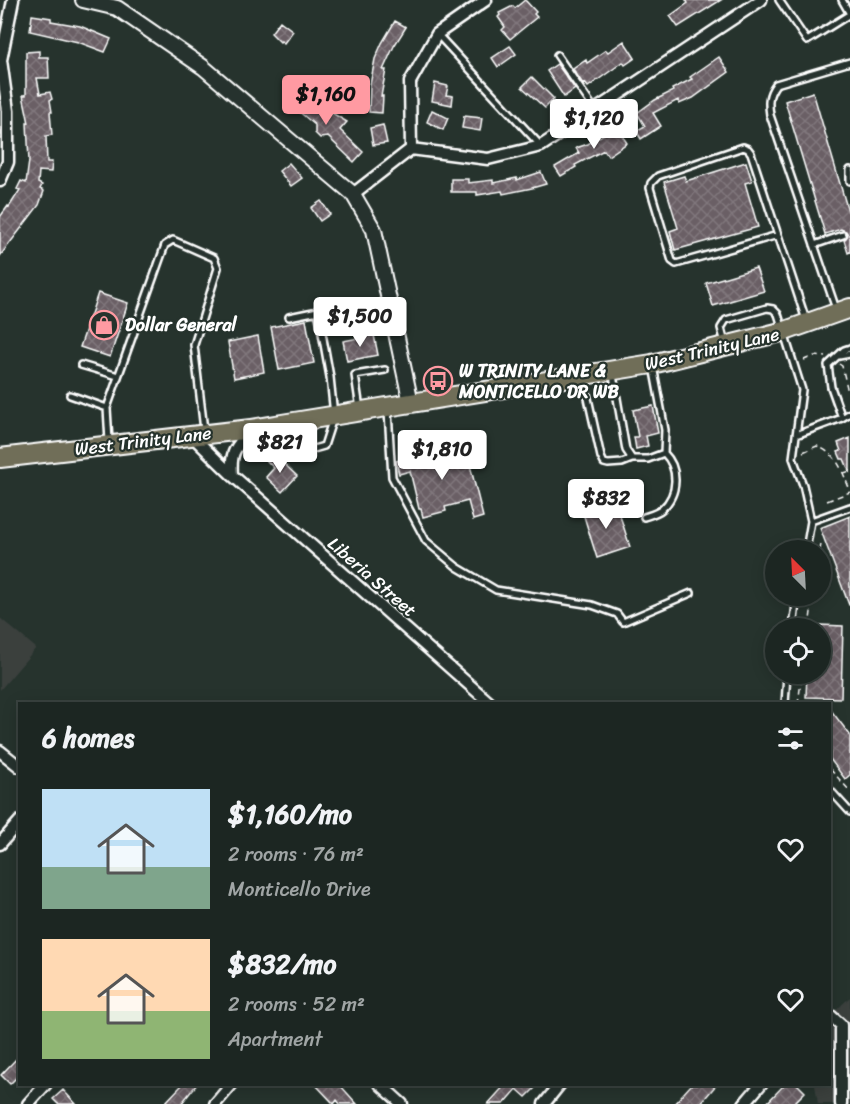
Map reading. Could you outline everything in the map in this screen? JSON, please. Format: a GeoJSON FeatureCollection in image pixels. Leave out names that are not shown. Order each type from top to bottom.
{"type":"FeatureCollection","features":[{"type":"Feature","properties":{"kind":"main road","name":"West Trinity Lane"},"geometry":{"type":"LineString","coordinates":[[0,458],[251,429],[652,364],[808,325],[844,311]]}},
{"type":"Feature","properties":{"kind":"street"},"geometry":{"type":"LineString","coordinates":[[0,180],[8,162],[8,111],[1,60],[13,0]]}},
{"type":"Feature","properties":{"kind":"street"},"geometry":{"type":"LineString","coordinates":[[83,0],[117,8],[203,67],[353,194],[374,230],[411,403]]}},
{"type":"Feature","properties":{"kind":"street"},"geometry":{"type":"LineString","coordinates":[[411,149],[410,82],[437,34],[486,0]]}},
{"type":"Feature","properties":{"kind":"street"},"geometry":{"type":"LineString","coordinates":[[353,194],[411,149],[488,159],[541,146],[761,0]]}},
{"type":"Feature","properties":{"kind":"street"},"geometry":{"type":"LineString","coordinates":[[232,475],[231,459],[234,450],[251,429]]}},
{"type":"Feature","properties":{"kind":"street","name":"Liberia Street"},"geometry":{"type":"LineString","coordinates":[[198,435],[232,475],[489,702]]}},
{"type":"Feature","properties":{"kind":"street"},"geometry":{"type":"LineString","coordinates":[[0,751],[18,765]]}},
{"type":"Feature","properties":{"kind":"street"},"geometry":{"type":"LineString","coordinates":[[0,844],[18,823]]}},
{"type":"Feature","properties":{"kind":"street"},"geometry":{"type":"LineString","coordinates":[[831,1016],[841,1025],[841,1104]]}},
{"type":"Feature","properties":{"kind":"street"},"geometry":{"type":"LineString","coordinates":[[28,1104],[44,1086]]}},
{"type":"Feature","properties":{"kind":"street"},"geometry":{"type":"LineString","coordinates":[[215,1104],[230,1086]]}},
{"type":"Feature","properties":{"kind":"street"},"geometry":{"type":"LineString","coordinates":[[382,1086],[402,1104]]}},
{"type":"Feature","properties":{"kind":"street"},"geometry":{"type":"LineString","coordinates":[[544,1104],[558,1086]]}},
{"type":"Feature","properties":{"kind":"street"},"geometry":{"type":"LineString","coordinates":[[744,1104],[759,1086]]}},
{"type":"Feature","properties":{"kind":"lane"},"geometry":{"type":"LineString","coordinates":[[778,0],[807,41],[850,14],[842,0]]}},
{"type":"Feature","properties":{"kind":"lane"},"geometry":{"type":"LineString","coordinates":[[437,34],[541,146]]}},
{"type":"Feature","properties":{"kind":"lane"},"geometry":{"type":"LineString","coordinates":[[557,55],[595,110]]}},
{"type":"Feature","properties":{"kind":"lane"},"geometry":{"type":"LineString","coordinates":[[844,311],[814,245],[770,115],[768,100],[776,84],[850,62]]}},
{"type":"Feature","properties":{"kind":"lane"},"geometry":{"type":"LineString","coordinates":[[778,235],[676,264],[672,261],[650,188],[651,183],[658,176],[743,147],[748,149],[751,153],[808,325]]}},
{"type":"Feature","properties":{"kind":"lane"},"geometry":{"type":"LineString","coordinates":[[850,170],[850,181]]}},
{"type":"Feature","properties":{"kind":"lane"},"geometry":{"type":"LineString","coordinates":[[814,245],[843,235]]}},
{"type":"Feature","properties":{"kind":"lane"},"geometry":{"type":"LineString","coordinates":[[109,446],[107,408],[165,245],[173,240],[214,258],[218,268],[194,345],[204,421],[198,435]]}},
{"type":"Feature","properties":{"kind":"lane"},"geometry":{"type":"LineString","coordinates":[[726,347],[721,328],[726,320],[767,308],[773,309],[778,314],[802,390],[793,458],[803,485],[811,521],[808,540]]}},
{"type":"Feature","properties":{"kind":"lane"},"geometry":{"type":"LineString","coordinates":[[258,452],[310,450],[324,446],[334,415],[330,377],[318,311],[289,317]]}},
{"type":"Feature","properties":{"kind":"lane"},"geometry":{"type":"LineString","coordinates":[[842,418],[831,387],[828,365],[844,350],[850,348]]}},
{"type":"Feature","properties":{"kind":"lane"},"geometry":{"type":"LineString","coordinates":[[839,356],[850,354]]}},
{"type":"Feature","properties":{"kind":"lane"},"geometry":{"type":"LineString","coordinates":[[652,364],[665,430],[664,453]]}},
{"type":"Feature","properties":{"kind":"lane"},"geometry":{"type":"LineString","coordinates":[[81,365],[118,376]]}},
{"type":"Feature","properties":{"kind":"lane"},"geometry":{"type":"LineString","coordinates":[[360,411],[355,375],[385,370]]}},
{"type":"Feature","properties":{"kind":"lane"},"geometry":{"type":"LineString","coordinates":[[612,370],[626,450],[632,459]]}},
{"type":"Feature","properties":{"kind":"lane"},"geometry":{"type":"LineString","coordinates":[[583,375],[604,463],[648,459],[664,453]]}},
{"type":"Feature","properties":{"kind":"lane"},"geometry":{"type":"LineString","coordinates":[[70,395],[107,408]]}},
{"type":"Feature","properties":{"kind":"lane"},"geometry":{"type":"LineString","coordinates":[[388,406],[392,477],[426,541],[458,567],[496,590],[592,604],[617,614],[623,622],[691,593]]}},
{"type":"Feature","properties":{"kind":"lane"},"geometry":{"type":"LineString","coordinates":[[796,435],[850,413]]}},
{"type":"Feature","properties":{"kind":"lane"},"geometry":{"type":"LineString","coordinates":[[644,517],[661,509],[673,495],[674,466],[671,459],[664,453]]}},
{"type":"Feature","properties":{"kind":"lane"},"geometry":{"type":"LineString","coordinates":[[811,521],[850,507]]}},
{"type":"Feature","properties":{"kind":"lane"},"geometry":{"type":"LineString","coordinates":[[784,702],[786,684]]}},
{"type":"Feature","properties":{"kind":"lane"},"geometry":{"type":"LineString","coordinates":[[831,791],[850,812]]}},
{"type":"Feature","properties":{"kind":"path"},"geometry":{"type":"LineString","coordinates":[[804,360],[814,356],[828,357]]}},
{"type":"Feature","properties":{"kind":"path"},"geometry":{"type":"LineString","coordinates":[[838,364],[842,366],[846,375],[848,392],[850,391]]}},
{"type":"Feature","properties":{"kind":"path"},"geometry":{"type":"LineString","coordinates":[[845,381],[850,381]]}},
{"type":"Feature","properties":{"kind":"path"},"geometry":{"type":"LineString","coordinates":[[802,453],[817,446],[828,451],[837,459],[850,491],[827,501]]}},
{"type":"Feature","properties":{"kind":"path"},"geometry":{"type":"LineString","coordinates":[[843,474],[850,471]]}},
{"type":"Feature","properties":{"kind":"path"},"geometry":{"type":"LineString","coordinates":[[798,702],[801,684]]}},
{"type":"Feature","properties":{"kind":"path"},"geometry":{"type":"LineString","coordinates":[[831,770],[850,791]]}},
{"type":"Feature","properties":{"kind":"shaded area"},"geometry":{"type":"Polygon","coordinates":[[[0,618],[36,648],[0,690],[0,618]]]}},
{"type":"Feature","properties":{"kind":"shaded area"},"geometry":{"type":"Polygon","coordinates":[[[850,997],[850,1104],[818,1104],[815,1086],[831,1086],[831,1015],[850,997]]]}},
{"type":"Feature","properties":{"kind":"building"},"geometry":{"type":"Polygon","coordinates":[[[525,0],[536,12],[534,14],[537,17],[510,39],[502,30],[505,27],[498,17],[499,13],[513,6],[515,8],[525,0]]]}},
{"type":"Feature","properties":{"kind":"building"},"geometry":{"type":"Polygon","coordinates":[[[686,0],[721,0],[678,27],[670,16],[688,3],[686,0]]]}},
{"type":"Feature","properties":{"kind":"building"},"geometry":{"type":"Polygon","coordinates":[[[32,15],[80,26],[111,39],[105,52],[78,42],[30,31],[32,15]]]}},
{"type":"Feature","properties":{"kind":"building"},"geometry":{"type":"Polygon","coordinates":[[[280,21],[293,31],[284,43],[271,33],[280,21]]]}},
{"type":"Feature","properties":{"kind":"building"},"geometry":{"type":"Polygon","coordinates":[[[395,21],[406,27],[383,70],[386,70],[381,96],[383,96],[382,113],[369,112],[370,85],[375,59],[395,21]]]}},
{"type":"Feature","properties":{"kind":"building"},"geometry":{"type":"Polygon","coordinates":[[[624,41],[635,58],[625,65],[623,62],[588,87],[585,83],[583,84],[573,69],[606,50],[608,52],[624,41]]]}},
{"type":"Feature","properties":{"kind":"building"},"geometry":{"type":"Polygon","coordinates":[[[510,46],[516,54],[498,67],[492,58],[510,46]]]}},
{"type":"Feature","properties":{"kind":"building"},"geometry":{"type":"Polygon","coordinates":[[[39,51],[39,57],[48,57],[49,78],[37,78],[40,94],[50,92],[52,99],[50,100],[52,112],[50,112],[52,135],[46,136],[47,162],[52,162],[51,172],[39,171],[38,183],[42,185],[40,189],[44,191],[39,205],[0,256],[0,217],[20,190],[17,189],[21,181],[26,183],[29,161],[27,123],[29,123],[23,95],[26,95],[26,52],[39,51]]]}},
{"type":"Feature","properties":{"kind":"building"},"geometry":{"type":"Polygon","coordinates":[[[719,57],[729,72],[693,98],[679,104],[678,100],[653,113],[661,126],[641,139],[636,131],[645,126],[637,113],[673,91],[672,89],[692,79],[690,77],[719,57]]]}},
{"type":"Feature","properties":{"kind":"building"},"geometry":{"type":"Polygon","coordinates":[[[557,64],[575,89],[564,97],[547,71],[557,64]]]}},
{"type":"Feature","properties":{"kind":"building"},"geometry":{"type":"Polygon","coordinates":[[[532,77],[554,99],[545,108],[522,87],[532,77]]]}},
{"type":"Feature","properties":{"kind":"building"},"geometry":{"type":"Polygon","coordinates":[[[435,83],[448,86],[446,95],[453,96],[452,105],[432,101],[435,83]]]}},
{"type":"Feature","properties":{"kind":"building"},"geometry":{"type":"Polygon","coordinates":[[[292,91],[326,118],[332,113],[347,122],[340,130],[363,152],[354,162],[328,137],[320,138],[315,133],[315,125],[285,100],[292,91]]]}},
{"type":"Feature","properties":{"kind":"building"},"geometry":{"type":"Polygon","coordinates":[[[813,92],[848,211],[850,210],[850,252],[848,253],[844,240],[848,235],[846,231],[841,229],[825,234],[785,101],[813,92]]]}},
{"type":"Feature","properties":{"kind":"building"},"geometry":{"type":"Polygon","coordinates":[[[432,110],[448,118],[443,130],[427,122],[432,110]]]}},
{"type":"Feature","properties":{"kind":"building"},"geometry":{"type":"Polygon","coordinates":[[[464,116],[482,118],[480,131],[462,128],[464,116]]]}},
{"type":"Feature","properties":{"kind":"building"},"geometry":{"type":"Polygon","coordinates":[[[383,125],[387,143],[373,145],[370,128],[383,125]]]}},
{"type":"Feature","properties":{"kind":"building"},"geometry":{"type":"Polygon","coordinates":[[[616,126],[627,143],[608,156],[604,150],[575,165],[576,167],[561,176],[555,167],[579,153],[576,148],[588,144],[616,126]]]}},
{"type":"Feature","properties":{"kind":"building"},"geometry":{"type":"Polygon","coordinates":[[[746,162],[752,181],[745,183],[758,227],[675,250],[670,231],[678,228],[664,182],[684,176],[686,181],[746,162]]]}},
{"type":"Feature","properties":{"kind":"building"},"geometry":{"type":"Polygon","coordinates":[[[289,163],[302,178],[291,186],[279,171],[289,163]]]}},
{"type":"Feature","properties":{"kind":"building"},"geometry":{"type":"Polygon","coordinates":[[[541,172],[546,184],[532,188],[503,194],[502,191],[477,195],[477,192],[451,192],[451,179],[468,179],[468,183],[493,180],[493,183],[517,178],[517,180],[541,172]]]}},
{"type":"Feature","properties":{"kind":"building"},"geometry":{"type":"Polygon","coordinates":[[[321,201],[330,214],[320,221],[311,208],[321,201]]]}},
{"type":"Feature","properties":{"kind":"building"},"geometry":{"type":"Polygon","coordinates":[[[756,268],[764,291],[713,306],[706,283],[756,268]]]}},
{"type":"Feature","properties":{"kind":"building","name":"Dollar General"},"geometry":{"type":"Polygon","coordinates":[[[98,293],[128,303],[110,357],[80,347],[98,293]]]}},
{"type":"Feature","properties":{"kind":"building"},"geometry":{"type":"Polygon","coordinates":[[[306,320],[314,363],[279,370],[271,327],[306,320]]]}},
{"type":"Feature","properties":{"kind":"building"},"geometry":{"type":"Polygon","coordinates":[[[374,335],[378,355],[347,361],[343,341],[374,335]]]}},
{"type":"Feature","properties":{"kind":"building"},"geometry":{"type":"Polygon","coordinates":[[[258,336],[264,372],[234,378],[228,342],[258,336]]]}},
{"type":"Feature","properties":{"kind":"building"},"geometry":{"type":"Polygon","coordinates":[[[653,406],[658,433],[646,436],[648,446],[636,449],[634,437],[638,437],[633,410],[653,406]]]}},
{"type":"Feature","properties":{"kind":"building"},"geometry":{"type":"Polygon","coordinates":[[[850,438],[850,473],[838,452],[841,451],[838,443],[850,438]]]}},
{"type":"Feature","properties":{"kind":"building"},"geometry":{"type":"Polygon","coordinates":[[[460,445],[465,466],[470,465],[483,517],[473,520],[468,501],[445,507],[446,511],[423,517],[410,471],[399,474],[396,461],[460,445]]]}},
{"type":"Feature","properties":{"kind":"building"},"geometry":{"type":"Polygon","coordinates":[[[272,456],[276,456],[297,476],[282,492],[266,477],[274,468],[267,461],[272,456]]]}},
{"type":"Feature","properties":{"kind":"building"},"geometry":{"type":"Polygon","coordinates":[[[616,503],[630,547],[597,558],[583,513],[616,503]]]}},
{"type":"Feature","properties":{"kind":"building"},"geometry":{"type":"Polygon","coordinates":[[[850,516],[850,605],[831,557],[831,540],[825,540],[820,528],[850,516]]]}},
{"type":"Feature","properties":{"kind":"building"},"geometry":{"type":"Polygon","coordinates":[[[831,625],[843,626],[841,698],[806,697],[807,684],[831,684],[831,625]]]}},
{"type":"Feature","properties":{"kind":"building"},"geometry":{"type":"Polygon","coordinates":[[[831,710],[850,735],[850,775],[845,779],[831,760],[831,710]]]}},
{"type":"Feature","properties":{"kind":"building"},"geometry":{"type":"Polygon","coordinates":[[[18,1057],[18,1076],[10,1084],[1,1075],[18,1057]]]}},
{"type":"Feature","properties":{"kind":"building"},"geometry":{"type":"Polygon","coordinates":[[[181,1086],[195,1086],[181,1104],[164,1104],[181,1086]]]}},
{"type":"Feature","properties":{"kind":"building"},"geometry":{"type":"Polygon","coordinates":[[[317,1086],[341,1086],[357,1104],[340,1104],[337,1100],[334,1104],[317,1086]]]}},
{"type":"Feature","properties":{"kind":"building"},"geometry":{"type":"Polygon","coordinates":[[[504,1086],[533,1086],[535,1088],[526,1097],[517,1089],[504,1104],[488,1104],[504,1086]]]}},
{"type":"Feature","properties":{"kind":"building"},"geometry":{"type":"Polygon","coordinates":[[[690,1086],[715,1086],[700,1104],[674,1104],[690,1086]]]}},
{"type":"Feature","properties":{"kind":"building"},"geometry":{"type":"Polygon","coordinates":[[[783,1086],[799,1086],[805,1092],[793,1104],[766,1104],[783,1086]]]}},
{"type":"Feature","properties":{"kind":"building"},"geometry":{"type":"Polygon","coordinates":[[[63,1090],[76,1104],[58,1104],[53,1099],[63,1090]]]}},
{"type":"Feature","properties":{"kind":"place","name":"Dollar General"},"geometry":{"type":"Point","coordinates":[104,325]}},
{"type":"Feature","properties":{"kind":"place","name":"W TRINITY LANE & MONTICELLO DR WB"},"geometry":{"type":"Point","coordinates":[438,381]}}]}
